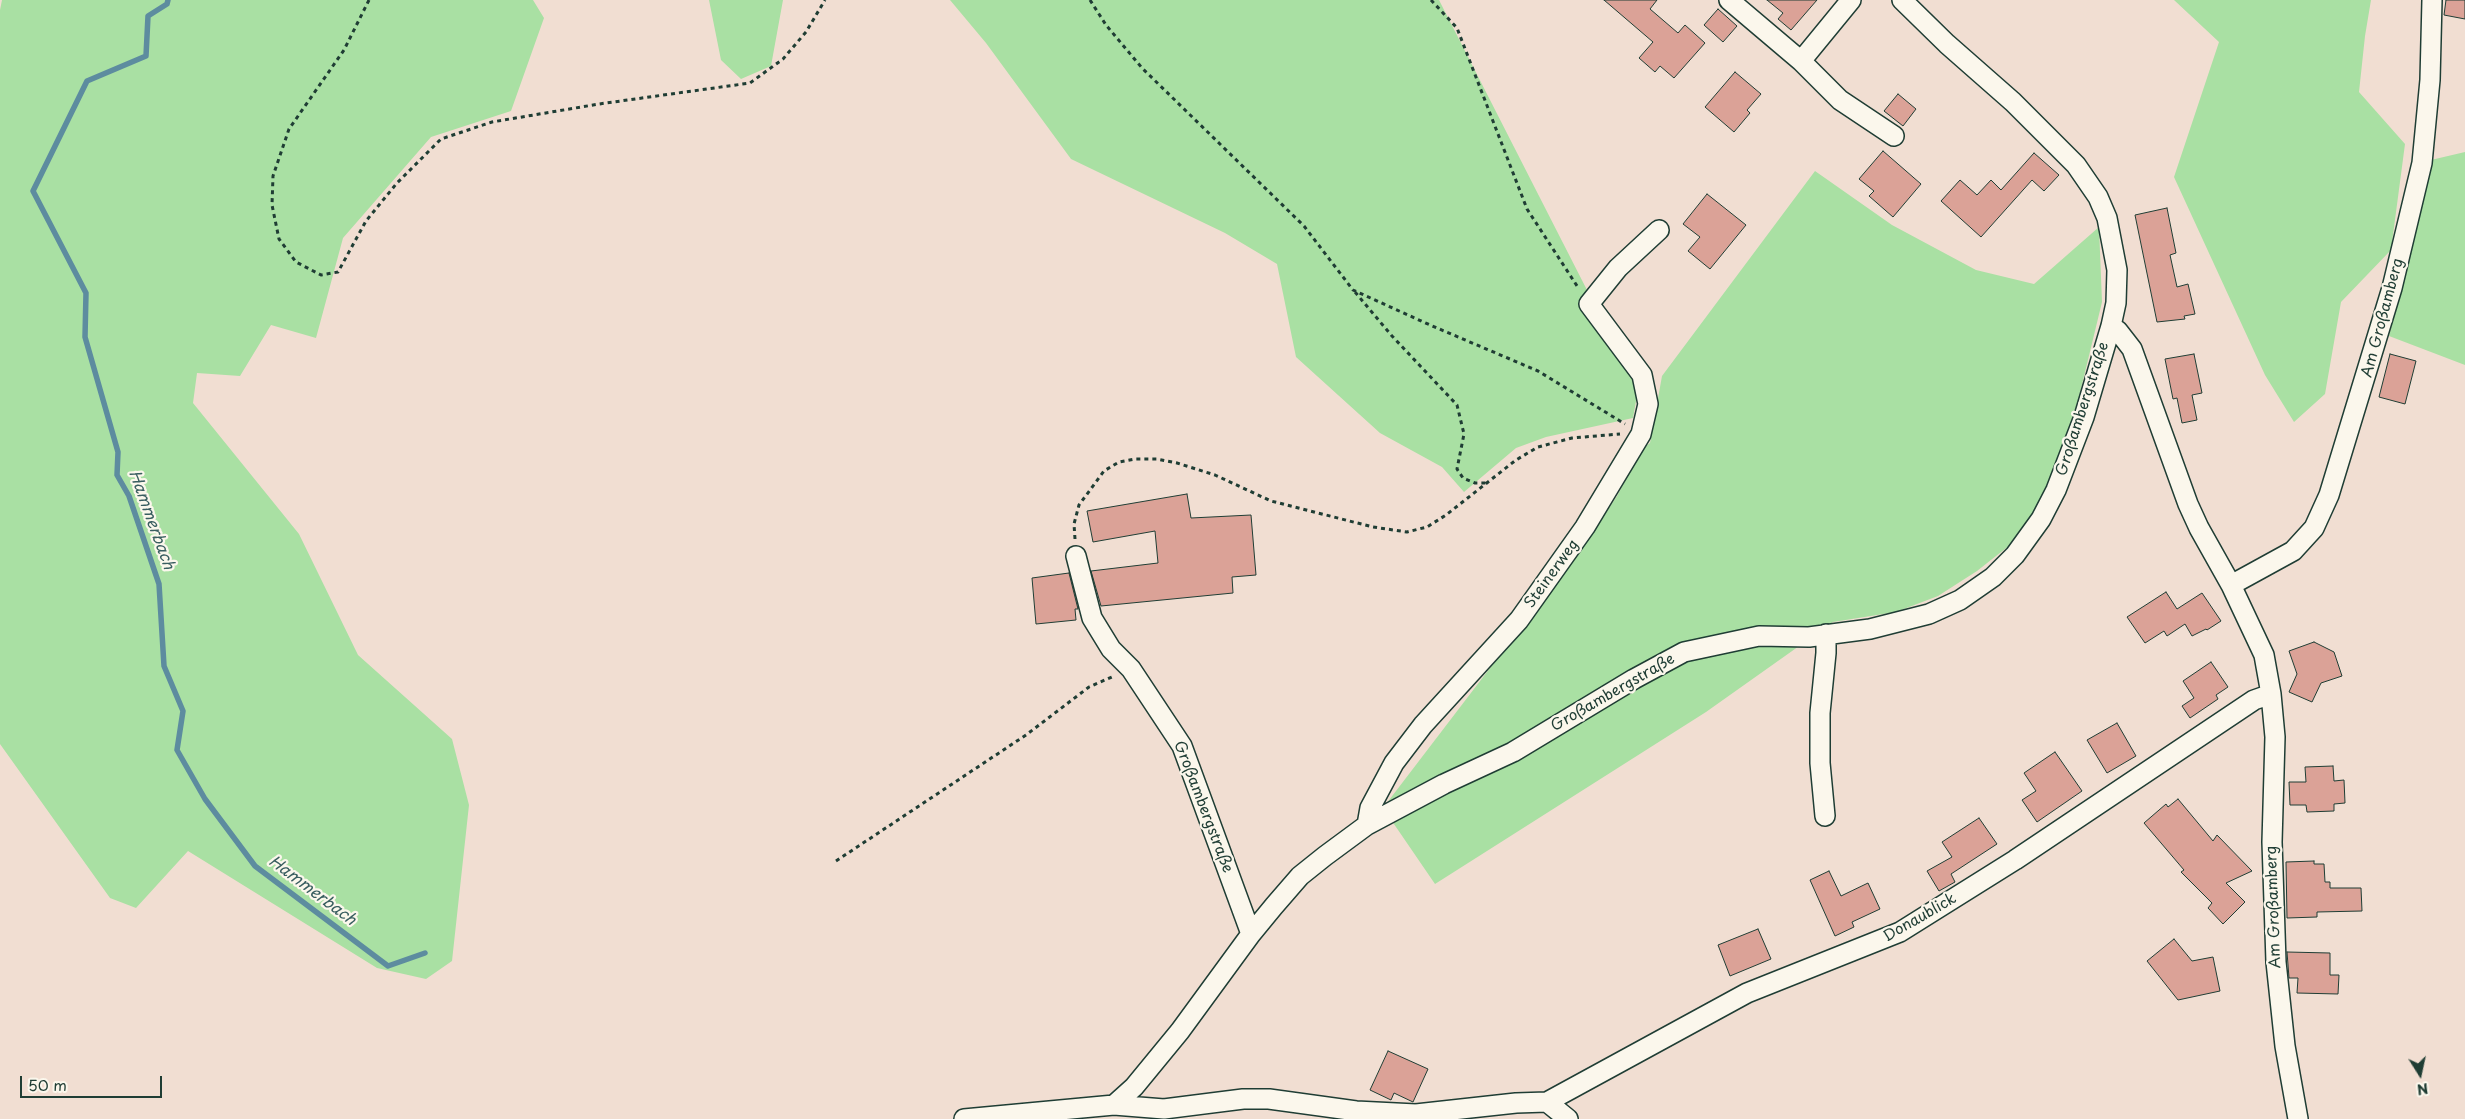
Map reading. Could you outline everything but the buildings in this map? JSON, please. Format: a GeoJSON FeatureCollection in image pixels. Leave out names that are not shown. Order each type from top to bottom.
{"type":"FeatureCollection","features":[{"type":"Feature","properties":{"kind":"street"},"geometry":{"type":"LineString","coordinates":[[1729,0],[1801,60],[1840,100],[1894,136]]}},
{"type":"Feature","properties":{"kind":"street"},"geometry":{"type":"LineString","coordinates":[[1801,60],[1851,0]]}},
{"type":"Feature","properties":{"kind":"street","name":"Großambergstraße"},"geometry":{"type":"LineString","coordinates":[[1112,1112],[1180,1031],[1250,934],[1300,876],[1367,825],[1444,784],[1512,752],[1634,679],[1684,652],[1758,636],[1809,637],[1870,629],[1929,614],[1960,600],[1993,578],[2015,555],[2042,519],[2056,490],[2084,418],[2116,303],[2117,270],[2107,218],[2098,197],[2076,164],[2045,132],[1947,44],[1902,0]]}},
{"type":"Feature","properties":{"kind":"street","name":"Am Großamberg"},"geometry":{"type":"LineString","coordinates":[[2231,585],[2293,551],[2314,528],[2329,495],[2392,288],[2422,163],[2430,80],[2432,0]]}},
{"type":"Feature","properties":{"kind":"street"},"geometry":{"type":"LineString","coordinates":[[1589,304],[1618,268],[1660,230]]}},
{"type":"Feature","properties":{"kind":"street","name":"Steinerweg"},"geometry":{"type":"LineString","coordinates":[[1367,825],[1370,808],[1394,763],[1423,725],[1519,620],[1585,527],[1641,434],[1648,404],[1642,375],[1589,304]]}},
{"type":"Feature","properties":{"kind":"street","name":"Am Großamberg"},"geometry":{"type":"LineString","coordinates":[[2111,326],[2124,337],[2132,349],[2188,504],[2199,528],[2231,585],[2264,655],[2271,694],[2275,737],[2272,842],[2276,962],[2284,1037],[2298,1119]]}},
{"type":"Feature","properties":{"kind":"street","name":"Großambergstraße"},"geometry":{"type":"LineString","coordinates":[[1076,556],[1092,618],[1111,649],[1131,669],[1182,746],[1250,934]]}},
{"type":"Feature","properties":{"kind":"street"},"geometry":{"type":"LineString","coordinates":[[1825,816],[1820,763],[1820,714],[1826,634]]}},
{"type":"Feature","properties":{"kind":"street","name":"Donaublick"},"geometry":{"type":"LineString","coordinates":[[1547,1102],[1746,993],[1900,932],[2015,860],[2254,700],[2271,694]]}},
{"type":"Feature","properties":{"kind":"street"},"geometry":{"type":"LineString","coordinates":[[964,1119],[1164,1109],[1226,1100],[1260,1099],[1356,1111],[1416,1114],[1516,1103],[1547,1102],[1568,1119]]}},
{"type":"Feature","properties":{"kind":"street"},"geometry":{"type":"LineString","coordinates":[[1537,1119],[1547,1102]]}},
{"type":"Feature","properties":{"kind":"path"},"geometry":{"type":"LineString","coordinates":[[369,0],[344,50],[289,128],[273,176],[272,204],[279,239],[296,262],[321,275],[338,272],[366,221],[397,183],[442,139],[492,122],[599,104],[750,83],[789,52],[806,32],[825,0]]}},
{"type":"Feature","properties":{"kind":"path"},"geometry":{"type":"LineString","coordinates":[[1090,0],[1106,25],[1142,68],[1304,226],[1353,290],[1392,336],[1457,405],[1464,434],[1457,469],[1463,478],[1475,483],[1487,483]]}},
{"type":"Feature","properties":{"kind":"path"},"geometry":{"type":"LineString","coordinates":[[1431,0],[1457,28],[1527,209],[1589,304]]}},
{"type":"Feature","properties":{"kind":"path"},"geometry":{"type":"LineString","coordinates":[[1353,290],[1538,371],[1641,434]]}},
{"type":"Feature","properties":{"kind":"path"},"geometry":{"type":"LineString","coordinates":[[1076,556],[1074,524],[1079,505],[1104,471],[1119,462],[1135,459],[1157,459],[1177,463],[1215,476],[1271,501],[1373,527],[1407,532],[1427,527],[1446,516],[1516,460],[1538,447],[1572,438],[1611,434],[1641,434]]}},
{"type":"Feature","properties":{"kind":"path"},"geometry":{"type":"LineString","coordinates":[[836,862],[1026,734],[1089,687],[1131,669]]}},
{"type":"Feature","properties":{"kind":"green space"},"geometry":{"type":"Polygon","coordinates":[[[2,0],[533,0],[544,18],[511,111],[431,137],[343,238],[316,338],[271,325],[240,376],[197,373],[193,403],[299,534],[358,655],[452,739],[469,805],[452,961],[426,979],[377,968],[188,851],[136,908],[110,898],[0,744],[0,10],[2,0]]]}},
{"type":"Feature","properties":{"kind":"green space"},"geometry":{"type":"Polygon","coordinates":[[[709,0],[783,0],[771,66],[741,79],[721,60],[709,0]]]}},
{"type":"Feature","properties":{"kind":"green space"},"geometry":{"type":"Polygon","coordinates":[[[950,0],[1439,0],[1638,390],[1633,418],[1546,437],[1516,448],[1464,492],[1442,467],[1380,433],[1296,357],[1277,264],[1225,233],[1071,159],[986,43],[950,0]]]}},
{"type":"Feature","properties":{"kind":"green space"},"geometry":{"type":"Polygon","coordinates":[[[2174,0],[2371,0],[2359,92],[2405,144],[2391,250],[2341,302],[2325,394],[2294,422],[2265,375],[2174,177],[2219,42],[2174,0]]]}},
{"type":"Feature","properties":{"kind":"green space"},"geometry":{"type":"Polygon","coordinates":[[[2465,152],[2465,365],[2389,336],[2431,160],[2465,152]]]}},
{"type":"Feature","properties":{"kind":"green space"},"geometry":{"type":"Polygon","coordinates":[[[1815,171],[1892,225],[1976,270],[2034,284],[2099,227],[2102,302],[2079,397],[2057,464],[2037,509],[2010,545],[1977,571],[1938,596],[1896,612],[1833,622],[1706,712],[1435,884],[1383,808],[1584,545],[1617,496],[1642,449],[1650,443],[1662,376],[1815,171]]]}},
{"type":"Feature","properties":{"kind":"waterway","name":"Hammerbach"},"geometry":{"type":"LineString","coordinates":[[168,0],[167,4],[148,16],[146,56],[87,81],[33,191],[86,293],[85,337],[118,452],[117,475],[129,496],[159,584],[164,666],[183,711],[177,750],[205,799],[255,866],[388,966],[425,953]]}}]}
